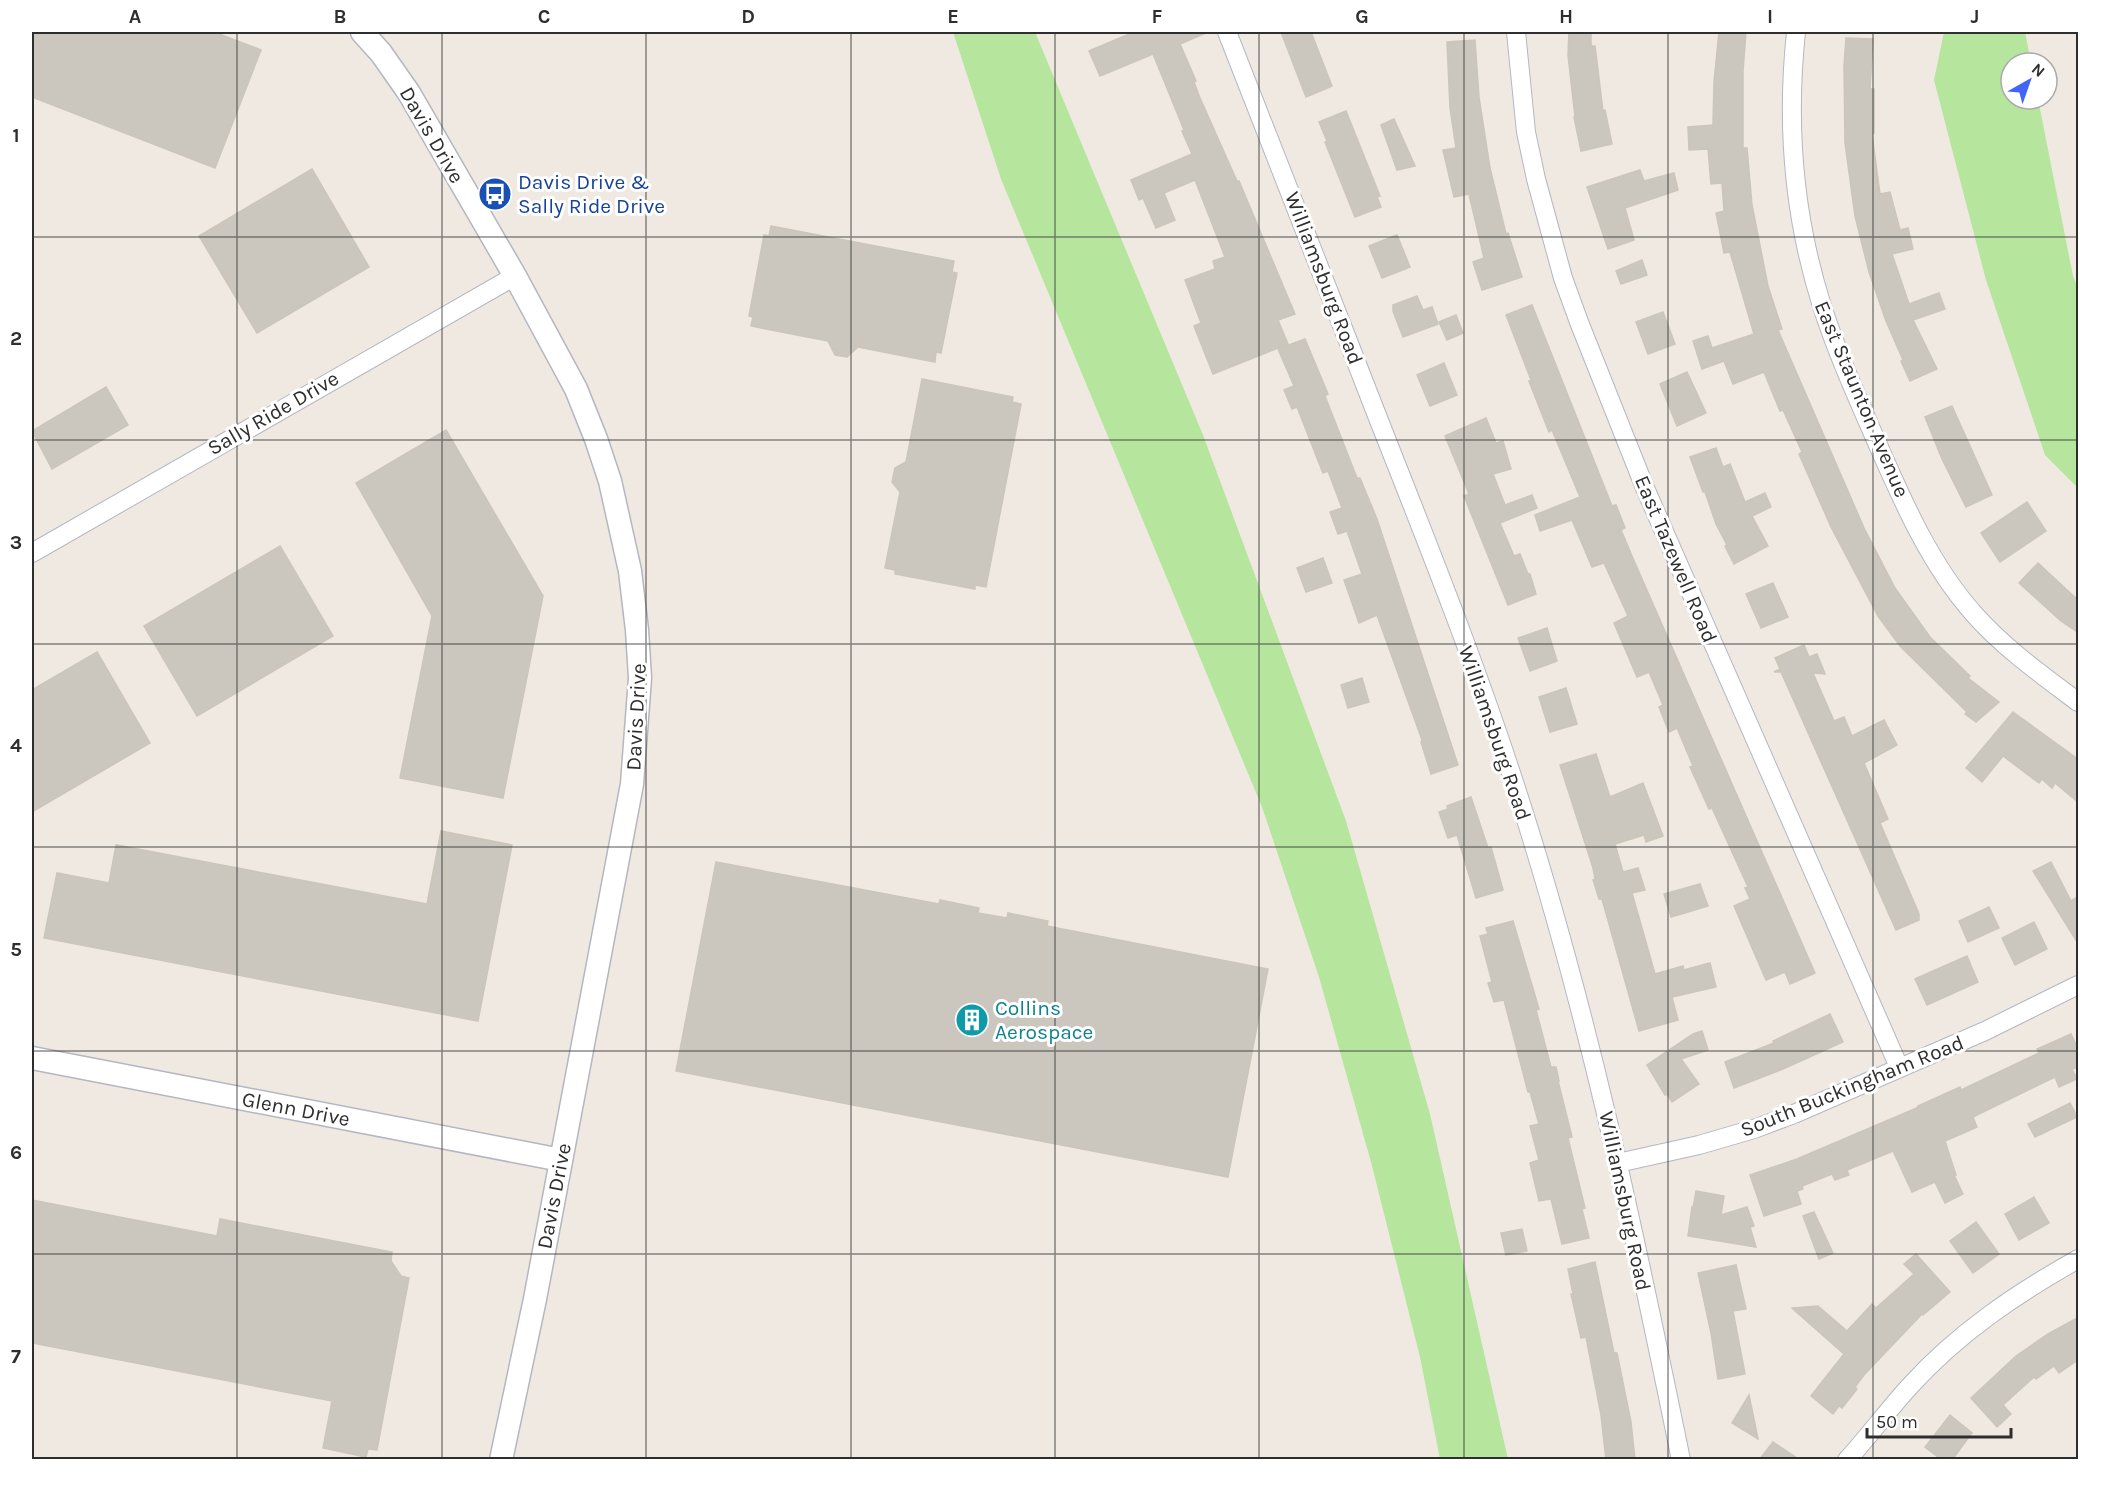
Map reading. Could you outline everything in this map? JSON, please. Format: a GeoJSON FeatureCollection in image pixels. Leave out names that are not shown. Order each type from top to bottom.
{"type":"FeatureCollection","features":[{"type":"Feature","properties":{"kind":"street","name":"Davis Drive"},"geometry":{"type":"LineString","coordinates":[[362,32],[381,52],[409,93],[515,276],[576,389],[610,481],[630,571],[640,678],[632,784],[535,1299],[501,1460]]}},
{"type":"Feature","properties":{"kind":"street","name":"Williamsburg Road"},"geometry":{"type":"LineString","coordinates":[[1227,32],[1449,596],[1513,779],[1573,979],[1618,1163],[1681,1460]]}},
{"type":"Feature","properties":{"kind":"street","name":"East Tazewell Road"},"geometry":{"type":"LineString","coordinates":[[1516,32],[1526,132],[1536,179],[1560,268],[1579,322],[1645,488],[1899,1067]]}},
{"type":"Feature","properties":{"kind":"street","name":"East Staunton Avenue"},"geometry":{"type":"LineString","coordinates":[[1796,32],[1791,81],[1791,142],[1797,201],[1808,260],[1841,358],[1894,481],[1935,561],[1953,588],[1990,631],[2029,665],[2079,702]]}},
{"type":"Feature","properties":{"kind":"street","name":"Sally Ride Drive"},"geometry":{"type":"LineString","coordinates":[[32,553],[515,276]]}},
{"type":"Feature","properties":{"kind":"street","name":"South Buckingham Road"},"geometry":{"type":"LineString","coordinates":[[1618,1163],[1699,1145],[1754,1129],[1794,1114],[1985,1031],[2079,985]]}},
{"type":"Feature","properties":{"kind":"street","name":"Glenn Drive"},"geometry":{"type":"LineString","coordinates":[[32,1058],[561,1160]]}},
{"type":"Feature","properties":{"kind":"street"},"geometry":{"type":"LineString","coordinates":[[1847,1460],[1910,1385],[1951,1346],[1990,1313],[2039,1281],[2079,1259]]}},
{"type":"Feature","properties":{"kind":"green space"},"geometry":{"type":"Polygon","coordinates":[[[953,32],[1035,32],[1203,435],[1346,821],[1430,1114],[1508,1459],[1440,1459],[1420,1357],[1371,1162],[1319,977],[1262,807],[1001,179],[953,32]]]}},
{"type":"Feature","properties":{"kind":"green space"},"geometry":{"type":"Polygon","coordinates":[[[1944,32],[2025,32],[2029,51],[1999,51],[1999,111],[2040,111],[2073,276],[2078,288],[2078,488],[2045,455],[1986,280],[1934,80],[1944,32]]]}},
{"type":"Feature","properties":{"kind":"building"},"geometry":{"type":"Polygon","coordinates":[[[32,32],[214,32],[261,50],[215,168],[32,97],[32,32]]]}},
{"type":"Feature","properties":{"kind":"building"},"geometry":{"type":"Polygon","coordinates":[[[1134,32],[1208,32],[1180,44],[1196,81],[1194,82],[1200,98],[1237,181],[1239,181],[1295,314],[1278,320],[1288,344],[1213,374],[1194,326],[1201,323],[1185,280],[1215,269],[1213,261],[1225,257],[1195,180],[1164,193],[1175,220],[1156,228],[1143,198],[1139,200],[1131,180],[1192,154],[1182,131],[1184,130],[1153,54],[1100,76],[1089,51],[1134,32]]]}},
{"type":"Feature","properties":{"kind":"building"},"geometry":{"type":"Polygon","coordinates":[[[1281,32],[1311,32],[1332,86],[1306,97],[1281,32]]]}},
{"type":"Feature","properties":{"kind":"building"},"geometry":{"type":"Polygon","coordinates":[[[1569,32],[1591,32],[1591,46],[1595,46],[1603,111],[1605,110],[1612,144],[1581,151],[1574,117],[1568,55],[1569,32]]]}},
{"type":"Feature","properties":{"kind":"building"},"geometry":{"type":"Polygon","coordinates":[[[1719,32],[1746,32],[1743,71],[1743,148],[1747,148],[1752,205],[1768,286],[1782,329],[1778,330],[1864,528],[1895,588],[1930,637],[1970,676],[1968,678],[1999,702],[1976,722],[1965,714],[1967,712],[1900,646],[1878,616],[1831,527],[1799,454],[1802,452],[1783,410],[1780,411],[1764,372],[1733,384],[1724,361],[1702,369],[1693,341],[1708,336],[1712,348],[1754,334],[1730,252],[1724,253],[1716,213],[1724,211],[1722,183],[1711,184],[1708,149],[1689,150],[1688,127],[1713,125],[1719,32]]]}},
{"type":"Feature","properties":{"kind":"building"},"geometry":{"type":"Polygon","coordinates":[[[1846,38],[1873,39],[1870,89],[1874,89],[1874,133],[1872,134],[1880,194],[1890,192],[1900,230],[1908,228],[1913,249],[1892,254],[1909,304],[1939,293],[1945,309],[1913,320],[1937,369],[1910,381],[1869,272],[1855,216],[1845,143],[1846,38]]]}},
{"type":"Feature","properties":{"kind":"building"},"geometry":{"type":"Polygon","coordinates":[[[1475,40],[1479,97],[1490,168],[1506,234],[1508,233],[1522,277],[1482,290],[1473,262],[1484,258],[1469,194],[1454,197],[1443,150],[1456,148],[1450,108],[1447,42],[1475,40]]]}},
{"type":"Feature","properties":{"kind":"building"},"geometry":{"type":"Polygon","coordinates":[[[1346,111],[1380,196],[1377,197],[1381,207],[1355,217],[1319,122],[1346,111]]]}},
{"type":"Feature","properties":{"kind":"building"},"geometry":{"type":"Polygon","coordinates":[[[1394,119],[1415,166],[1397,170],[1381,125],[1394,119]]]}},
{"type":"Feature","properties":{"kind":"building"},"geometry":{"type":"Polygon","coordinates":[[[312,169],[369,267],[257,333],[199,236],[312,169]]]}},
{"type":"Feature","properties":{"kind":"building"},"geometry":{"type":"Polygon","coordinates":[[[1640,170],[1644,181],[1674,173],[1678,190],[1625,208],[1634,240],[1608,249],[1587,187],[1640,170]]]}},
{"type":"Feature","properties":{"kind":"building"},"geometry":{"type":"Polygon","coordinates":[[[771,226],[954,261],[952,272],[957,273],[941,353],[936,352],[935,362],[858,347],[847,357],[835,355],[828,341],[751,326],[753,317],[749,316],[764,235],[769,236],[771,226]]]}},
{"type":"Feature","properties":{"kind":"building"},"geometry":{"type":"Polygon","coordinates":[[[1397,235],[1410,267],[1382,278],[1369,246],[1397,235]]]}},
{"type":"Feature","properties":{"kind":"building"},"geometry":{"type":"Polygon","coordinates":[[[1642,260],[1647,275],[1621,284],[1616,271],[1642,260]]]}},
{"type":"Feature","properties":{"kind":"building"},"geometry":{"type":"Polygon","coordinates":[[[1417,296],[1423,310],[1432,307],[1438,324],[1403,337],[1393,305],[1417,296]]]}},
{"type":"Feature","properties":{"kind":"building"},"geometry":{"type":"Polygon","coordinates":[[[1532,305],[1612,506],[1616,505],[1625,528],[1621,530],[1815,973],[1790,984],[1785,972],[1766,980],[1734,906],[1750,899],[1745,888],[1748,887],[1712,808],[1709,809],[1690,767],[1693,766],[1677,728],[1669,732],[1659,707],[1663,705],[1649,672],[1637,677],[1614,623],[1628,616],[1604,563],[1592,567],[1572,520],[1540,531],[1535,515],[1580,497],[1552,430],[1549,432],[1506,315],[1532,305]]]}},
{"type":"Feature","properties":{"kind":"building"},"geometry":{"type":"Polygon","coordinates":[[[1663,312],[1675,344],[1648,354],[1636,322],[1663,312]]]}},
{"type":"Feature","properties":{"kind":"building"},"geometry":{"type":"Polygon","coordinates":[[[1456,315],[1463,333],[1447,340],[1439,322],[1456,315]]]}},
{"type":"Feature","properties":{"kind":"building"},"geometry":{"type":"Polygon","coordinates":[[[1305,339],[1328,394],[1325,396],[1357,478],[1360,478],[1377,519],[1458,765],[1431,774],[1422,740],[1377,615],[1359,623],[1344,580],[1362,574],[1347,531],[1338,534],[1330,512],[1342,508],[1328,471],[1323,473],[1297,407],[1292,409],[1284,390],[1294,386],[1278,349],[1305,339]]]}},
{"type":"Feature","properties":{"kind":"building"},"geometry":{"type":"Polygon","coordinates":[[[1444,363],[1457,395],[1430,406],[1417,375],[1444,363]]]}},
{"type":"Feature","properties":{"kind":"building"},"geometry":{"type":"Polygon","coordinates":[[[1687,372],[1706,413],[1677,426],[1660,384],[1687,372]]]}},
{"type":"Feature","properties":{"kind":"building"},"geometry":{"type":"Polygon","coordinates":[[[922,379],[1013,397],[1012,402],[1021,404],[986,587],[975,585],[975,589],[895,574],[895,570],[885,568],[900,492],[892,482],[895,468],[906,462],[922,379]]]}},
{"type":"Feature","properties":{"kind":"building"},"geometry":{"type":"Polygon","coordinates":[[[106,387],[128,425],[52,469],[32,431],[106,387]]]}},
{"type":"Feature","properties":{"kind":"building"},"geometry":{"type":"Polygon","coordinates":[[[1952,406],[1992,495],[1966,507],[1942,459],[1925,417],[1952,406]]]}},
{"type":"Feature","properties":{"kind":"building"},"geometry":{"type":"Polygon","coordinates":[[[1486,418],[1496,443],[1503,441],[1511,469],[1493,474],[1505,505],[1532,495],[1537,508],[1500,523],[1514,556],[1520,554],[1530,574],[1536,594],[1508,605],[1464,496],[1469,494],[1445,436],[1486,418]]]}},
{"type":"Feature","properties":{"kind":"building"},"geometry":{"type":"Polygon","coordinates":[[[446,430],[543,596],[503,798],[400,778],[432,616],[356,483],[446,430]]]}},
{"type":"Feature","properties":{"kind":"building"},"geometry":{"type":"Polygon","coordinates":[[[1716,448],[1723,467],[1730,464],[1745,502],[1765,493],[1771,507],[1752,516],[1768,546],[1734,564],[1690,457],[1716,448]]]}},
{"type":"Feature","properties":{"kind":"building"},"geometry":{"type":"Polygon","coordinates":[[[2027,502],[2046,531],[2000,562],[1981,533],[2027,502]]]}},
{"type":"Feature","properties":{"kind":"building"},"geometry":{"type":"Polygon","coordinates":[[[280,546],[333,636],[197,716],[144,626],[280,546]]]}},
{"type":"Feature","properties":{"kind":"building"},"geometry":{"type":"Polygon","coordinates":[[[1323,558],[1332,583],[1306,592],[1297,568],[1323,558]]]}},
{"type":"Feature","properties":{"kind":"building"},"geometry":{"type":"Polygon","coordinates":[[[2038,563],[2079,601],[2079,633],[2061,621],[2019,583],[2038,563]]]}},
{"type":"Feature","properties":{"kind":"building"},"geometry":{"type":"Polygon","coordinates":[[[1773,583],[1788,617],[1761,628],[1746,594],[1773,583]]]}},
{"type":"Feature","properties":{"kind":"building"},"geometry":{"type":"Polygon","coordinates":[[[1547,628],[1557,661],[1530,671],[1518,638],[1547,628]]]}},
{"type":"Feature","properties":{"kind":"building"},"geometry":{"type":"Polygon","coordinates":[[[1804,645],[1809,657],[1817,654],[1825,674],[1813,673],[1834,721],[1844,717],[1852,736],[1884,720],[1897,745],[1864,763],[1888,819],[1880,823],[1919,914],[1919,920],[1896,930],[1781,672],[1774,672],[1780,669],[1775,658],[1804,645]]]}},
{"type":"Feature","properties":{"kind":"building"},"geometry":{"type":"Polygon","coordinates":[[[97,652],[150,743],[32,812],[32,690],[97,652]]]}},
{"type":"Feature","properties":{"kind":"building"},"geometry":{"type":"Polygon","coordinates":[[[1362,678],[1369,702],[1348,708],[1341,685],[1362,678]]]}},
{"type":"Feature","properties":{"kind":"building"},"geometry":{"type":"Polygon","coordinates":[[[1566,688],[1577,724],[1550,732],[1539,697],[1566,688]]]}},
{"type":"Feature","properties":{"kind":"building"},"geometry":{"type":"Polygon","coordinates":[[[2013,712],[2079,760],[2079,803],[2055,783],[2052,788],[2042,779],[2039,783],[2003,756],[1982,782],[1966,768],[2013,712]]]}},
{"type":"Feature","properties":{"kind":"building"},"geometry":{"type":"Polygon","coordinates":[[[1596,754],[1610,797],[1643,783],[1663,836],[1646,842],[1644,835],[1615,844],[1623,872],[1638,868],[1645,890],[1632,893],[1655,974],[1683,966],[1684,970],[1710,963],[1716,987],[1672,997],[1678,1020],[1639,1031],[1602,899],[1599,899],[1593,880],[1595,879],[1593,868],[1560,765],[1596,754]]]}},
{"type":"Feature","properties":{"kind":"building"},"geometry":{"type":"Polygon","coordinates":[[[1471,797],[1488,848],[1491,847],[1503,890],[1476,898],[1457,835],[1448,838],[1439,812],[1448,809],[1447,806],[1471,797]]]}},
{"type":"Feature","properties":{"kind":"building"},"geometry":{"type":"Polygon","coordinates":[[[441,831],[512,845],[478,1021],[44,938],[57,873],[109,883],[116,845],[427,904],[441,831]]]}},
{"type":"Feature","properties":{"kind":"building","name":"Collins Aerospace"},"geometry":{"type":"Polygon","coordinates":[[[716,862],[939,904],[940,900],[979,908],[978,913],[1007,918],[1008,913],[1048,921],[1047,926],[1268,969],[1228,1177],[676,1071],[716,862]]]}},
{"type":"Feature","properties":{"kind":"building"},"geometry":{"type":"Polygon","coordinates":[[[2051,862],[2071,901],[2079,896],[2079,945],[2033,871],[2051,862]]]}},
{"type":"Feature","properties":{"kind":"building"},"geometry":{"type":"Polygon","coordinates":[[[1700,884],[1708,906],[1671,917],[1664,894],[1700,884]]]}},
{"type":"Feature","properties":{"kind":"building"},"geometry":{"type":"Polygon","coordinates":[[[1989,907],[1999,928],[1968,942],[1959,921],[1989,907]]]}},
{"type":"Feature","properties":{"kind":"building"},"geometry":{"type":"Polygon","coordinates":[[[1513,921],[1539,1009],[1536,1010],[1551,1067],[1556,1067],[1572,1137],[1568,1138],[1585,1208],[1582,1209],[1589,1238],[1562,1244],[1551,1199],[1539,1201],[1530,1163],[1539,1160],[1530,1126],[1539,1124],[1530,1092],[1528,1092],[1504,1000],[1494,1002],[1488,983],[1492,982],[1480,936],[1488,934],[1486,928],[1513,921]]]}},
{"type":"Feature","properties":{"kind":"building"},"geometry":{"type":"Polygon","coordinates":[[[2034,922],[2047,949],[2015,965],[2002,938],[2034,922]]]}},
{"type":"Feature","properties":{"kind":"building"},"geometry":{"type":"Polygon","coordinates":[[[1967,956],[1978,982],[1927,1005],[1915,979],[1967,956]]]}},
{"type":"Feature","properties":{"kind":"building"},"geometry":{"type":"Polygon","coordinates":[[[1830,1014],[1843,1042],[1734,1088],[1725,1062],[1774,1043],[1773,1041],[1830,1014]]]}},
{"type":"Feature","properties":{"kind":"building"},"geometry":{"type":"Polygon","coordinates":[[[1702,1031],[1708,1050],[1681,1059],[1699,1084],[1672,1102],[1667,1094],[1665,1095],[1647,1065],[1693,1034],[1702,1031]]]}},
{"type":"Feature","properties":{"kind":"building"},"geometry":{"type":"Polygon","coordinates":[[[2071,1034],[2079,1051],[2079,1067],[2072,1069],[2077,1079],[2059,1087],[2055,1077],[1973,1117],[1977,1127],[1945,1141],[1956,1175],[1954,1175],[1963,1194],[1945,1203],[1935,1182],[1912,1192],[1893,1151],[1847,1170],[1849,1175],[1835,1180],[1832,1174],[1802,1186],[1803,1189],[1797,1191],[1801,1204],[1764,1216],[1750,1175],[1797,1159],[1960,1087],[1961,1090],[2039,1053],[2037,1049],[2071,1034]]]}},
{"type":"Feature","properties":{"kind":"building"},"geometry":{"type":"Polygon","coordinates":[[[2070,1103],[2077,1117],[2035,1137],[2028,1124],[2070,1103]]]}},
{"type":"Feature","properties":{"kind":"building"},"geometry":{"type":"Polygon","coordinates":[[[1696,1191],[1724,1196],[1721,1215],[1747,1207],[1754,1226],[1750,1227],[1756,1247],[1688,1236],[1696,1191]]]}},
{"type":"Feature","properties":{"kind":"building"},"geometry":{"type":"Polygon","coordinates":[[[2034,1197],[2049,1223],[2019,1240],[2005,1214],[2034,1197]]]}},
{"type":"Feature","properties":{"kind":"building"},"geometry":{"type":"Polygon","coordinates":[[[32,1200],[217,1236],[220,1219],[392,1252],[391,1261],[401,1276],[409,1278],[377,1450],[368,1449],[366,1457],[323,1448],[332,1401],[32,1343],[32,1200]]]}},
{"type":"Feature","properties":{"kind":"building"},"geometry":{"type":"Polygon","coordinates":[[[1814,1212],[1833,1253],[1819,1259],[1803,1216],[1814,1212]]]}},
{"type":"Feature","properties":{"kind":"building"},"geometry":{"type":"Polygon","coordinates":[[[1976,1222],[1999,1254],[1973,1273],[1950,1241],[1976,1222]]]}},
{"type":"Feature","properties":{"kind":"building"},"geometry":{"type":"Polygon","coordinates":[[[1522,1229],[1527,1251],[1506,1255],[1501,1233],[1522,1229]]]}},
{"type":"Feature","properties":{"kind":"building"},"geometry":{"type":"Polygon","coordinates":[[[1916,1254],[1950,1292],[1922,1314],[1864,1375],[1855,1387],[1857,1389],[1842,1408],[1839,1406],[1833,1414],[1811,1396],[1844,1354],[1792,1308],[1818,1306],[1847,1331],[1872,1304],[1876,1308],[1914,1274],[1904,1264],[1916,1254]]]}},
{"type":"Feature","properties":{"kind":"building"},"geometry":{"type":"Polygon","coordinates":[[[1595,1262],[1631,1422],[1635,1460],[1606,1460],[1601,1415],[1586,1337],[1581,1338],[1571,1294],[1573,1294],[1568,1269],[1595,1262]]]}},
{"type":"Feature","properties":{"kind":"building"},"geometry":{"type":"Polygon","coordinates":[[[1736,1265],[1746,1309],[1733,1311],[1745,1374],[1718,1379],[1698,1273],[1736,1265]]]}},
{"type":"Feature","properties":{"kind":"building"},"geometry":{"type":"Polygon","coordinates":[[[2079,1317],[2079,1359],[2059,1373],[2054,1366],[2036,1379],[2034,1377],[2003,1405],[2011,1414],[1997,1427],[1971,1398],[2016,1356],[2048,1334],[2079,1317]]]}},
{"type":"Feature","properties":{"kind":"building"},"geometry":{"type":"Polygon","coordinates":[[[1749,1395],[1758,1439],[1732,1423],[1749,1395]]]}},
{"type":"Feature","properties":{"kind":"building"},"geometry":{"type":"Polygon","coordinates":[[[1950,1415],[1972,1433],[1952,1460],[1942,1460],[1925,1447],[1950,1415]]]}},
{"type":"Feature","properties":{"kind":"building"},"geometry":{"type":"Polygon","coordinates":[[[1773,1442],[1800,1460],[1759,1460],[1773,1442]]]}},
{"type":"Feature","properties":{"kind":"place","name":"Davis Drive & Sally Ride Drive"},"geometry":{"type":"Point","coordinates":[495,194]}},
{"type":"Feature","properties":{"kind":"place","name":"Collins Aerospace"},"geometry":{"type":"Point","coordinates":[972,1020]}}]}
